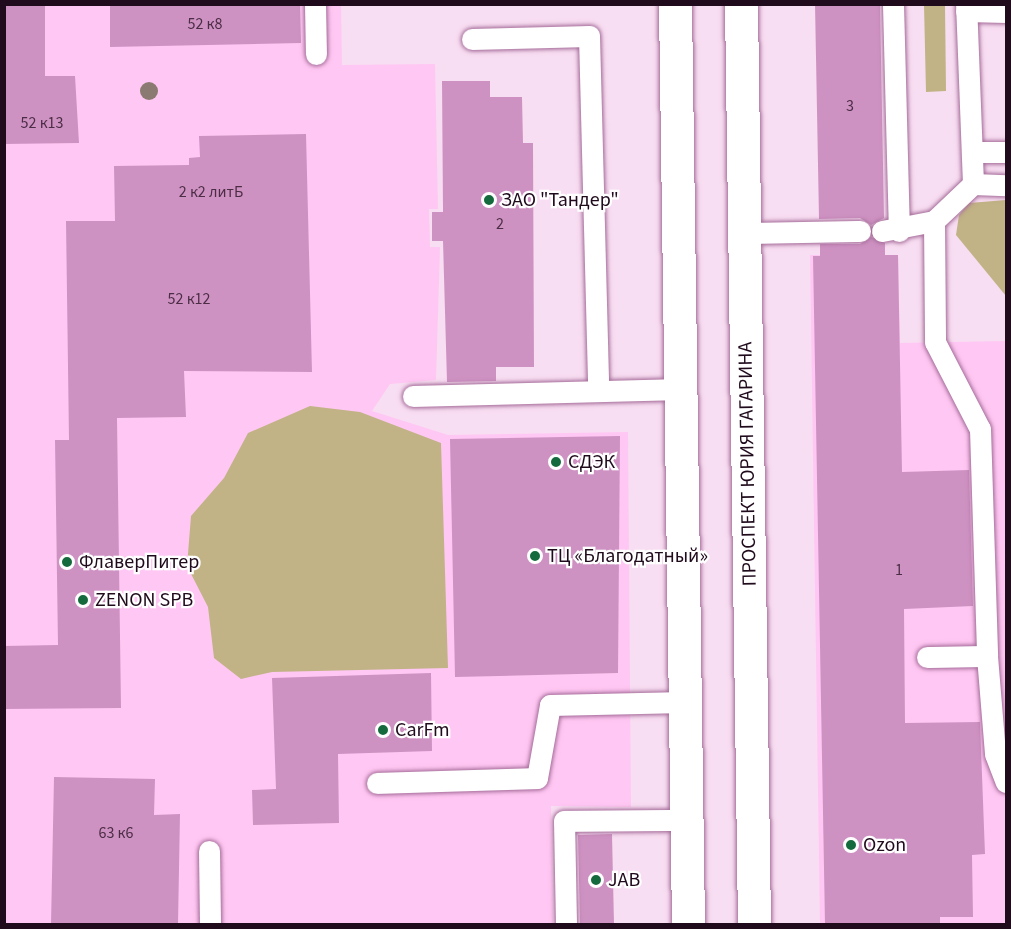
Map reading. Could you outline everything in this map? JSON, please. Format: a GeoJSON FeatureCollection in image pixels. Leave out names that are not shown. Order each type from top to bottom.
{"type":"FeatureCollection","features":[{"type":"Feature","properties":{"kind":"main road"},"geometry":{"type":"LineString","coordinates":[[675,4],[688,924]]}},
{"type":"Feature","properties":{"kind":"main road","name":"ПРОСПЕКТ ЮРИЯ ГАГАРИНА"},"geometry":{"type":"LineString","coordinates":[[741,4],[754,924]]}},
{"type":"Feature","properties":{"kind":"lane"},"geometry":{"type":"LineString","coordinates":[[315,4],[316,54]]}},
{"type":"Feature","properties":{"kind":"lane"},"geometry":{"type":"LineString","coordinates":[[893,4],[890,231],[934,221],[973,184],[1006,185]]}},
{"type":"Feature","properties":{"kind":"lane"},"geometry":{"type":"LineString","coordinates":[[973,184],[966,8],[1006,12]]}},
{"type":"Feature","properties":{"kind":"lane"},"geometry":{"type":"LineString","coordinates":[[472,39],[590,36],[598,391]]}},
{"type":"Feature","properties":{"kind":"lane"},"geometry":{"type":"LineString","coordinates":[[972,152],[1006,152]]}},
{"type":"Feature","properties":{"kind":"lane"},"geometry":{"type":"LineString","coordinates":[[934,221],[934,342],[980,429],[987,656],[995,754],[1006,782]]}},
{"type":"Feature","properties":{"kind":"lane"},"geometry":{"type":"LineString","coordinates":[[745,233],[860,231]]}},
{"type":"Feature","properties":{"kind":"lane"},"geometry":{"type":"LineString","coordinates":[[413,396],[681,389]]}},
{"type":"Feature","properties":{"kind":"lane"},"geometry":{"type":"LineString","coordinates":[[927,657],[987,656]]}},
{"type":"Feature","properties":{"kind":"lane"},"geometry":{"type":"LineString","coordinates":[[377,783],[537,778],[550,705],[685,702]]}},
{"type":"Feature","properties":{"kind":"lane"},"geometry":{"type":"LineString","coordinates":[[566,924],[564,821],[686,820]]}},
{"type":"Feature","properties":{"kind":"lane"},"geometry":{"type":"LineString","coordinates":[[209,851],[210,924]]}},
{"type":"Feature","properties":{"kind":"shaded area"},"geometry":{"type":"Polygon","coordinates":[[[5,5],[341,5],[342,65],[435,64],[438,209],[429,209],[430,247],[440,247],[436,380],[390,384],[372,411],[448,435],[628,432],[631,807],[551,806],[553,924],[5,924],[5,5]]]}},
{"type":"Feature","properties":{"kind":"shaded area"},"geometry":{"type":"Polygon","coordinates":[[[924,5],[945,5],[946,91],[926,92],[924,5]]]}},
{"type":"Feature","properties":{"kind":"shaded area"},"geometry":{"type":"Polygon","coordinates":[[[1006,200],[1006,296],[956,235],[959,215],[969,203],[1006,200]]]}},
{"type":"Feature","properties":{"kind":"shaded area"},"geometry":{"type":"Polygon","coordinates":[[[810,255],[898,255],[900,343],[1006,341],[1006,924],[820,924],[810,255]]]}},
{"type":"Feature","properties":{"kind":"shaded area"},"geometry":{"type":"Polygon","coordinates":[[[310,406],[360,412],[441,443],[448,668],[272,672],[241,679],[214,658],[208,607],[187,566],[191,516],[224,478],[248,433],[310,406]]]}},
{"type":"Feature","properties":{"kind":"building"},"geometry":{"type":"Polygon","coordinates":[[[4,4],[45,4],[45,76],[75,76],[79,143],[4,144],[4,4]]]}},
{"type":"Feature","properties":{"kind":"building"},"geometry":{"type":"Polygon","coordinates":[[[110,4],[300,4],[301,43],[110,47],[110,4]]]}},
{"type":"Feature","properties":{"kind":"building"},"geometry":{"type":"Polygon","coordinates":[[[815,4],[880,4],[884,218],[871,225],[860,218],[819,219],[815,4]]]}},
{"type":"Feature","properties":{"kind":"building"},"geometry":{"type":"Polygon","coordinates":[[[442,81],[490,81],[490,97],[522,97],[523,143],[533,143],[534,367],[496,367],[496,381],[447,382],[443,241],[432,241],[432,212],[443,212],[442,81]]]}},
{"type":"Feature","properties":{"kind":"building"},"geometry":{"type":"Polygon","coordinates":[[[306,134],[312,372],[184,371],[186,417],[117,418],[121,708],[4,709],[4,646],[58,645],[55,440],[69,440],[66,221],[115,221],[114,166],[189,165],[189,158],[200,157],[199,136],[306,134]]]}},
{"type":"Feature","properties":{"kind":"building"},"geometry":{"type":"Polygon","coordinates":[[[871,237],[885,243],[885,255],[898,255],[902,472],[969,470],[973,606],[904,609],[905,723],[980,722],[985,854],[972,855],[973,917],[940,917],[940,924],[825,924],[813,256],[820,256],[820,244],[860,244],[871,237]]]}},
{"type":"Feature","properties":{"kind":"building","name":"ТЦ «Благодатный»"},"geometry":{"type":"Polygon","coordinates":[[[620,436],[618,673],[455,677],[450,439],[620,436]]]}},
{"type":"Feature","properties":{"kind":"building"},"geometry":{"type":"Polygon","coordinates":[[[431,673],[432,751],[338,754],[339,823],[253,825],[252,790],[276,789],[272,678],[431,673]]]}},
{"type":"Feature","properties":{"kind":"building"},"geometry":{"type":"Polygon","coordinates":[[[54,777],[155,779],[154,815],[180,814],[178,924],[51,924],[54,777]]]}},
{"type":"Feature","properties":{"kind":"building","name":"JAB"},"geometry":{"type":"Polygon","coordinates":[[[612,834],[614,924],[580,924],[578,835],[612,834]]]}},
{"type":"Feature","properties":{"kind":"place","name":"ЗАО \"Тандер\""},"geometry":{"type":"Point","coordinates":[489,200]}},
{"type":"Feature","properties":{"kind":"place","name":"СДЭК"},"geometry":{"type":"Point","coordinates":[556,462]}},
{"type":"Feature","properties":{"kind":"place","name":"ТЦ «Благодатный»"},"geometry":{"type":"Point","coordinates":[535,556]}},
{"type":"Feature","properties":{"kind":"place","name":"ФлаверПитер"},"geometry":{"type":"Point","coordinates":[67,562]}},
{"type":"Feature","properties":{"kind":"place","name":"ZENON SPB"},"geometry":{"type":"Point","coordinates":[83,600]}},
{"type":"Feature","properties":{"kind":"place","name":"CarFm"},"geometry":{"type":"Point","coordinates":[383,730]}},
{"type":"Feature","properties":{"kind":"place","name":"Ozon"},"geometry":{"type":"Point","coordinates":[851,845]}},
{"type":"Feature","properties":{"kind":"place","name":"JAB"},"geometry":{"type":"Point","coordinates":[596,880]}}]}
